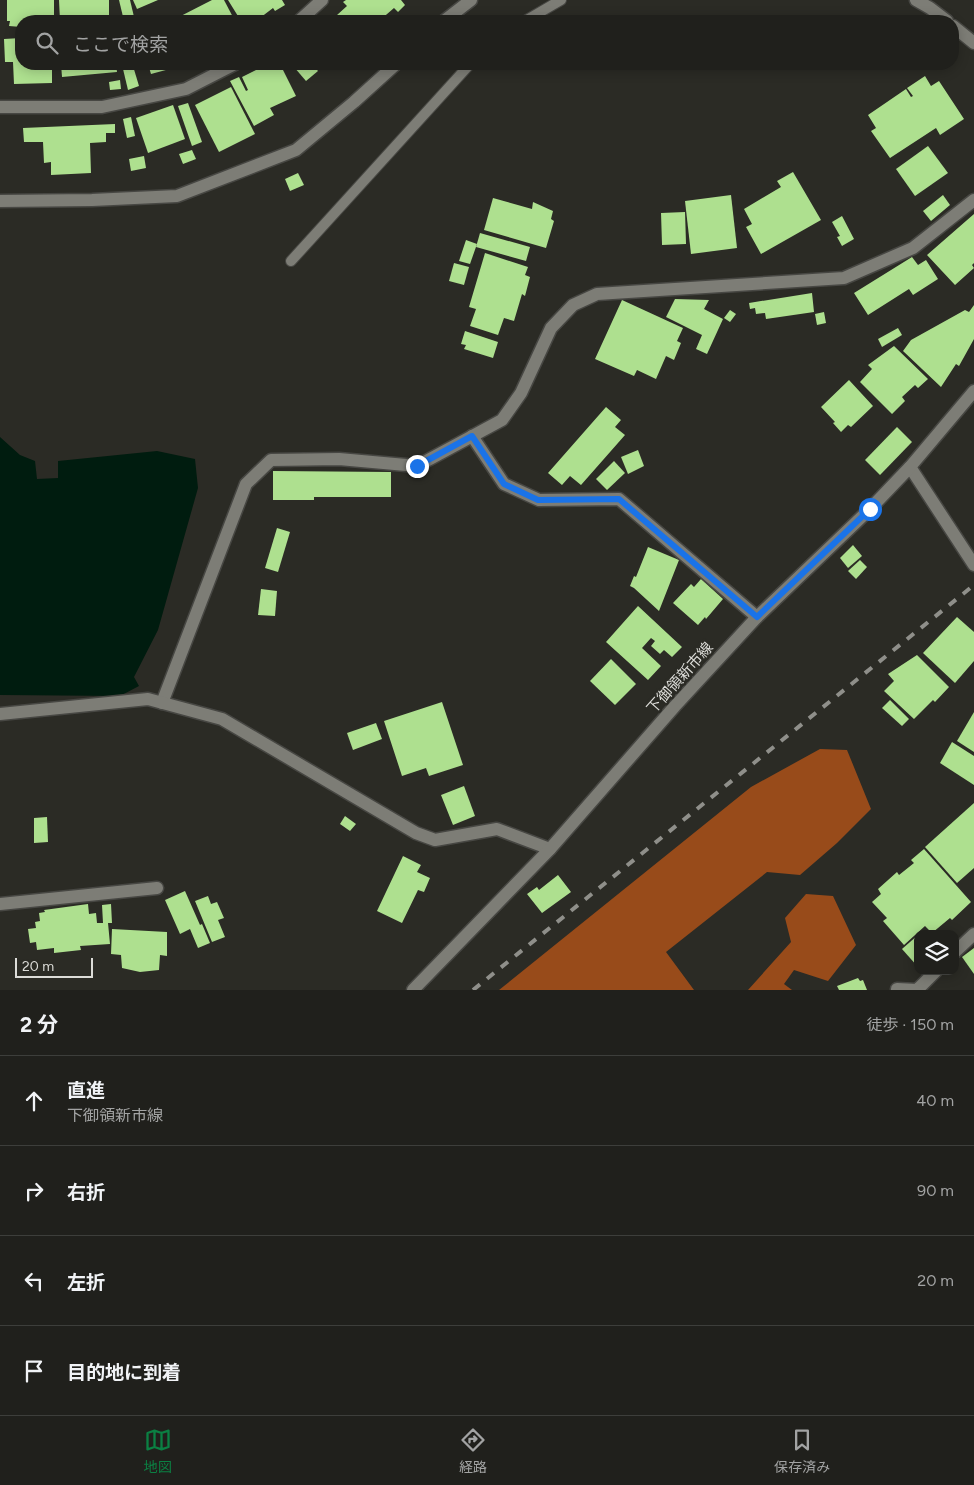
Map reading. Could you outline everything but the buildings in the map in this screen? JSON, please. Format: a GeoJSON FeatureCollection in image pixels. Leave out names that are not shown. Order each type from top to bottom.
{"type":"FeatureCollection","features":[{"type":"Feature","properties":{"kind":"street"},"geometry":{"type":"LineString","coordinates":[[306,15],[322,0]]}},
{"type":"Feature","properties":{"kind":"street"},"geometry":{"type":"LineString","coordinates":[[452,15],[471,0]]}},
{"type":"Feature","properties":{"kind":"street"},"geometry":{"type":"LineString","coordinates":[[916,0],[939,15]]}},
{"type":"Feature","properties":{"kind":"street"},"geometry":{"type":"LineString","coordinates":[[959,31],[974,43]]}},
{"type":"Feature","properties":{"kind":"street"},"geometry":{"type":"LineString","coordinates":[[0,107],[102,106],[186,88],[223,70]]}},
{"type":"Feature","properties":{"kind":"street"},"geometry":{"type":"LineString","coordinates":[[0,200],[92,200],[177,196],[296,150],[389,70]]}},
{"type":"Feature","properties":{"kind":"street"},"geometry":{"type":"LineString","coordinates":[[162,703],[246,484],[271,460],[340,459],[417,466],[502,420],[520,393],[551,328],[573,305],[597,294],[844,278],[913,248],[974,200]]}},
{"type":"Feature","properties":{"kind":"street","name":"下御領新市線"},"geometry":{"type":"LineString","coordinates":[[413,990],[550,849],[675,706],[757,617],[870,509],[910,466],[974,391]]}},
{"type":"Feature","properties":{"kind":"street"},"geometry":{"type":"LineString","coordinates":[[472,436],[504,484],[538,500],[619,499],[757,617]]}},
{"type":"Feature","properties":{"kind":"street"},"geometry":{"type":"LineString","coordinates":[[910,466],[974,565]]}},
{"type":"Feature","properties":{"kind":"street"},"geometry":{"type":"LineString","coordinates":[[0,714],[148,699],[222,719],[416,832],[435,840],[497,829],[550,849]]}},
{"type":"Feature","properties":{"kind":"street"},"geometry":{"type":"LineString","coordinates":[[0,904],[157,888]]}},
{"type":"Feature","properties":{"kind":"street"},"geometry":{"type":"LineString","coordinates":[[959,948],[974,934]]}},
{"type":"Feature","properties":{"kind":"street"},"geometry":{"type":"LineString","coordinates":[[897,989],[917,990],[932,975]]}},
{"type":"Feature","properties":{"kind":"lane"},"geometry":{"type":"LineString","coordinates":[[535,15],[561,0]]}},
{"type":"Feature","properties":{"kind":"lane"},"geometry":{"type":"LineString","coordinates":[[291,261],[465,70]]}},
{"type":"Feature","properties":{"kind":"shaded area"},"geometry":{"type":"Polygon","coordinates":[[[0,437],[20,455],[35,461],[37,479],[58,478],[58,461],[157,451],[195,459],[198,488],[158,630],[134,677],[139,686],[120,696],[0,695],[0,437]]]}},
{"type":"Feature","properties":{"kind":"shaded area"},"geometry":{"type":"Polygon","coordinates":[[[820,749],[847,750],[871,809],[837,843],[800,875],[767,872],[666,952],[694,990],[499,990],[751,787],[820,749]]]}},
{"type":"Feature","properties":{"kind":"shaded area"},"geometry":{"type":"Polygon","coordinates":[[[806,894],[833,896],[856,945],[828,981],[794,970],[784,984],[792,990],[748,990],[791,942],[785,918],[806,894]]]}},
{"type":"Feature","properties":{"kind":"railway"},"geometry":{"type":"LineString","coordinates":[[473,990],[974,585]]}},
{"type":"Feature","properties":{"kind":"route"},"geometry":{"type":"LineString","coordinates":[[417,466],[472,436],[504,484],[538,500],[619,499],[757,617],[870,509]]}}]}
